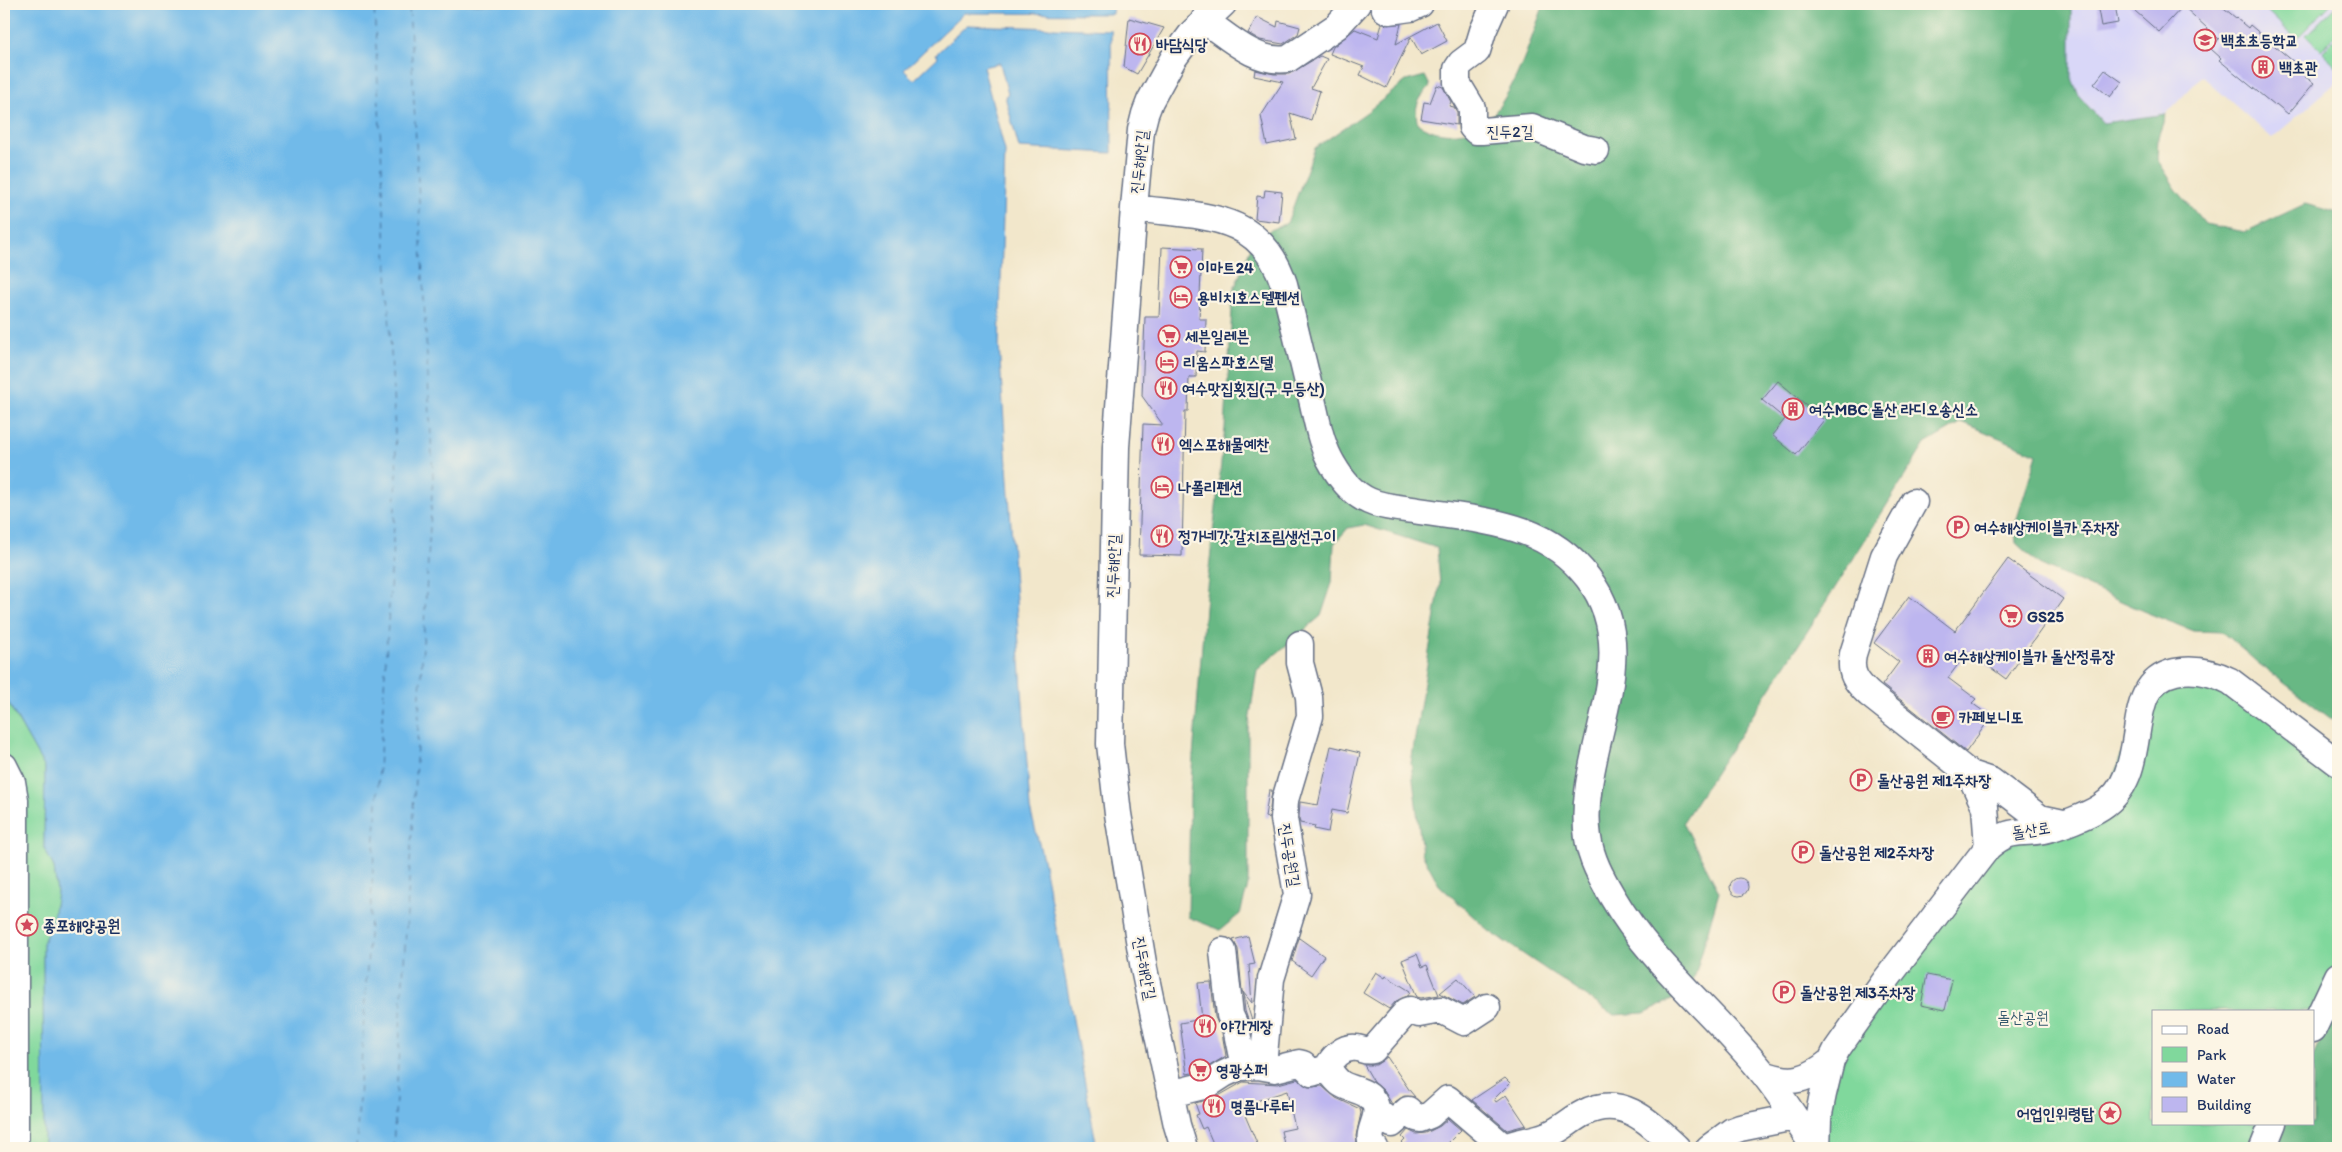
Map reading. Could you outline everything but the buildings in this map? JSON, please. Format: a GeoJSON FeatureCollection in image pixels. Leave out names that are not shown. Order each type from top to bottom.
{"type":"FeatureCollection","features":[{"type":"Feature","properties":{"kind":"street"},"geometry":{"type":"LineString","coordinates":[[1214,12],[1252,52],[1274,60],[1288,60],[1337,26],[1356,4]]}},
{"type":"Feature","properties":{"kind":"street"},"geometry":{"type":"LineString","coordinates":[[1384,4],[1385,10],[1389,11],[1411,8],[1420,4]]}},
{"type":"Feature","properties":{"kind":"street","name":"진두2길"},"geometry":{"type":"LineString","coordinates":[[1495,4],[1483,31],[1477,51],[1457,69],[1457,83],[1472,108],[1472,127],[1476,131],[1532,128],[1584,148],[1596,150]]}},
{"type":"Feature","properties":{"kind":"street","name":"진두해안길"},"geometry":{"type":"LineString","coordinates":[[1184,1148],[1170,1094],[1144,969],[1118,814],[1110,744],[1116,447],[1141,130],[1145,114],[1173,59],[1214,12]]}},
{"type":"Feature","properties":{"kind":"street"},"geometry":{"type":"LineString","coordinates":[[1134,208],[1230,224],[1255,236],[1268,250],[1278,266],[1284,284],[1324,449],[1342,479],[1360,496],[1370,502],[1502,523],[1526,530],[1556,548],[1586,575],[1604,604],[1612,648],[1608,699],[1587,794],[1588,837],[1592,855],[1610,892],[1642,942],[1764,1074],[1816,1148]]}},
{"type":"Feature","properties":{"kind":"street"},"geometry":{"type":"LineString","coordinates":[[1914,502],[1884,556],[1853,654],[1851,668],[1858,684],[1970,774],[1991,782],[2040,818],[2063,822]]}},
{"type":"Feature","properties":{"kind":"street","name":"진두공원길"},"geometry":{"type":"LineString","coordinates":[[1254,1066],[1271,980],[1296,894],[1284,819],[1285,800],[1310,716],[1309,697],[1300,663],[1300,644]]}},
{"type":"Feature","properties":{"kind":"street","name":"돌산로"},"geometry":{"type":"LineString","coordinates":[[1816,1148],[1820,1107],[1831,1061],[1845,1037],[1885,981],[1988,847],[2004,834],[2043,830],[2102,807],[2116,795],[2125,782],[2133,760],[2142,699],[2153,682],[2172,673],[2199,670],[2215,674],[2230,681],[2338,763]]}},
{"type":"Feature","properties":{"kind":"street"},"geometry":{"type":"LineString","coordinates":[[4,766],[12,782],[15,794],[15,1148]]}},
{"type":"Feature","properties":{"kind":"street"},"geometry":{"type":"LineString","coordinates":[[1970,774],[1985,808],[1988,847]]}},
{"type":"Feature","properties":{"kind":"street"},"geometry":{"type":"LineString","coordinates":[[1223,951],[1230,1016],[1254,1066]]}},
{"type":"Feature","properties":{"kind":"street"},"geometry":{"type":"LineString","coordinates":[[2314,1027],[2338,976]]}},
{"type":"Feature","properties":{"kind":"street"},"geometry":{"type":"LineString","coordinates":[[1170,1094],[1207,1085],[1232,1070],[1254,1066],[1278,1068],[1299,1063],[1303,1064],[1312,1073],[1327,1068],[1335,1057],[1346,1048],[1359,1049],[1366,1052],[1373,1050],[1407,1011],[1410,1010],[1419,1014],[1441,1010],[1464,1022],[1487,1007]]}},
{"type":"Feature","properties":{"kind":"street"},"geometry":{"type":"LineString","coordinates":[[1764,1074],[1782,1080],[1798,1080],[1812,1074],[1831,1061]]}},
{"type":"Feature","properties":{"kind":"street"},"geometry":{"type":"LineString","coordinates":[[1327,1068],[1338,1082],[1356,1088],[1371,1099],[1377,1111],[1392,1124],[1408,1110],[1420,1119],[1430,1115],[1448,1099],[1503,1148],[1548,1135],[1594,1109],[1617,1106],[1644,1118],[1677,1148]]}},
{"type":"Feature","properties":{"kind":"street"},"geometry":{"type":"LineString","coordinates":[[1376,1148],[1370,1136],[1377,1111]]}},
{"type":"Feature","properties":{"kind":"street"},"geometry":{"type":"LineString","coordinates":[[1709,1148],[1740,1128],[1794,1117]]}},
{"type":"Feature","properties":{"kind":"street"},"geometry":{"type":"LineString","coordinates":[[2263,1148],[2273,1124]]}},
{"type":"Feature","properties":{"kind":"shaded area","name":"백초초등학교"},"geometry":{"type":"Polygon","coordinates":[[[2071,4],[2338,4],[2338,81],[2272,138],[2202,76],[2166,114],[2103,123],[2079,96],[2071,76],[2071,4]]]}},
{"type":"Feature","properties":{"kind":"green space"},"geometry":{"type":"Polygon","coordinates":[[[1544,4],[2071,4],[2071,76],[2079,96],[2103,123],[2166,114],[2158,137],[2157,159],[2176,189],[2205,224],[2245,232],[2305,204],[2338,213],[2338,724],[2258,663],[2222,632],[2193,631],[2143,611],[2039,564],[2016,543],[2015,525],[2037,454],[1962,422],[1925,444],[1816,618],[1683,822],[1719,892],[1695,976],[1682,995],[1644,1013],[1614,1015],[1489,931],[1439,885],[1422,853],[1411,763],[1440,584],[1437,548],[1364,525],[1348,528],[1334,544],[1332,583],[1321,616],[1257,670],[1248,729],[1248,885],[1240,914],[1220,930],[1188,917],[1190,794],[1206,595],[1225,428],[1233,292],[1255,237],[1287,223],[1315,148],[1367,112],[1406,81],[1425,76],[1430,86],[1418,103],[1416,112],[1418,124],[1441,133],[1457,133],[1465,132],[1488,120],[1501,104],[1516,76],[1544,4]]]}},
{"type":"Feature","properties":{"kind":"green space"},"geometry":{"type":"Polygon","coordinates":[[[2260,4],[2331,4],[2296,39],[2260,4]]]}},
{"type":"Feature","properties":{"kind":"green space"},"geometry":{"type":"Polygon","coordinates":[[[2335,7],[2338,10],[2338,33],[2321,50],[2306,35],[2335,7]]]}},
{"type":"Feature","properties":{"kind":"green space"},"geometry":{"type":"Polygon","coordinates":[[[2338,36],[2338,69],[2322,52],[2338,36]]]}},
{"type":"Feature","properties":{"kind":"green space","name":"돌산공원"},"geometry":{"type":"Polygon","coordinates":[[[2199,670],[2338,763],[2338,976],[2314,1010],[2152,1010],[2152,1124],[2273,1124],[2263,1148],[1817,1148],[1826,1081],[1988,847],[2102,807],[2142,699],[2199,670]]]}},
{"type":"Feature","properties":{"kind":"green space","name":"종포해양공원"},"geometry":{"type":"Polygon","coordinates":[[[4,696],[45,768],[44,848],[54,867],[57,892],[53,919],[43,943],[44,1143],[46,1148],[4,1148],[4,696]]]}},
{"type":"Feature","properties":{"kind":"green space"},"geometry":{"type":"Polygon","coordinates":[[[2338,1002],[2338,1148],[2277,1148],[2285,1124],[2314,1124],[2314,1056],[2338,1002]]]}},
{"type":"Feature","properties":{"kind":"water"},"geometry":{"type":"Polygon","coordinates":[[[4,4],[1113,4],[1112,14],[964,13],[904,70],[914,80],[938,57],[936,54],[967,25],[1111,30],[1112,153],[1019,148],[1005,96],[1008,94],[1000,63],[983,67],[1005,151],[999,346],[1030,809],[1043,859],[1097,1148],[46,1148],[44,1143],[43,943],[53,919],[57,892],[54,867],[44,848],[45,768],[4,695],[4,4]]]}},
{"type":"Feature","properties":{"kind":"ferry route"},"geometry":{"type":"LineString","coordinates":[[356,1148],[397,475],[374,4]]}},
{"type":"Feature","properties":{"kind":"ferry route"},"geometry":{"type":"LineString","coordinates":[[393,1148],[433,476],[409,4]]}},
{"type":"Feature","properties":{"kind":"place","name":"백초초등학교"},"geometry":{"type":"Point","coordinates":[2205,40]}},
{"type":"Feature","properties":{"kind":"place","name":"바담식당"},"geometry":{"type":"Point","coordinates":[1140,44]}},
{"type":"Feature","properties":{"kind":"place","name":"백초관"},"geometry":{"type":"Point","coordinates":[2263,67]}},
{"type":"Feature","properties":{"kind":"place","name":"이마트24"},"geometry":{"type":"Point","coordinates":[1181,267]}},
{"type":"Feature","properties":{"kind":"place","name":"용비치호스텔펜션"},"geometry":{"type":"Point","coordinates":[1181,297]}},
{"type":"Feature","properties":{"kind":"place","name":"세븐일레븐"},"geometry":{"type":"Point","coordinates":[1169,336]}},
{"type":"Feature","properties":{"kind":"place","name":"리움스파호스텔"},"geometry":{"type":"Point","coordinates":[1167,362]}},
{"type":"Feature","properties":{"kind":"place","name":"여수맛집횟집(구 무등산)"},"geometry":{"type":"Point","coordinates":[1166,388]}},
{"type":"Feature","properties":{"kind":"place","name":"여수MBC 돌산 라디오송신소"},"geometry":{"type":"Point","coordinates":[1793,409]}},
{"type":"Feature","properties":{"kind":"place","name":"엑스포해물예찬"},"geometry":{"type":"Point","coordinates":[1163,444]}},
{"type":"Feature","properties":{"kind":"place","name":"나폴리펜션"},"geometry":{"type":"Point","coordinates":[1162,487]}},
{"type":"Feature","properties":{"kind":"place","name":"여수해상케이블카 주차장"},"geometry":{"type":"Point","coordinates":[1958,527]}},
{"type":"Feature","properties":{"kind":"place","name":"정가네갓·갈치조림생선구이"},"geometry":{"type":"Point","coordinates":[1162,536]}},
{"type":"Feature","properties":{"kind":"place","name":"GS25"},"geometry":{"type":"Point","coordinates":[2011,616]}},
{"type":"Feature","properties":{"kind":"place","name":"여수해상케이블카 돌산정류장"},"geometry":{"type":"Point","coordinates":[1928,656]}},
{"type":"Feature","properties":{"kind":"place","name":"카페보니또"},"geometry":{"type":"Point","coordinates":[1943,717]}},
{"type":"Feature","properties":{"kind":"place","name":"돌산공원 제1주차장"},"geometry":{"type":"Point","coordinates":[1861,780]}},
{"type":"Feature","properties":{"kind":"place","name":"돌산공원 제2주차장"},"geometry":{"type":"Point","coordinates":[1803,852]}},
{"type":"Feature","properties":{"kind":"place","name":"종포해양공원"},"geometry":{"type":"Point","coordinates":[27,925]}},
{"type":"Feature","properties":{"kind":"place","name":"돌산공원 제3주차장"},"geometry":{"type":"Point","coordinates":[1784,992]}},
{"type":"Feature","properties":{"kind":"place","name":"야간게장"},"geometry":{"type":"Point","coordinates":[1205,1026]}},
{"type":"Feature","properties":{"kind":"place","name":"영광수퍼"},"geometry":{"type":"Point","coordinates":[1200,1070]}},
{"type":"Feature","properties":{"kind":"place","name":"명품나루터"},"geometry":{"type":"Point","coordinates":[1214,1106]}},
{"type":"Feature","properties":{"kind":"place","name":"어업인위령탑"},"geometry":{"type":"Point","coordinates":[2110,1113]}}]}
